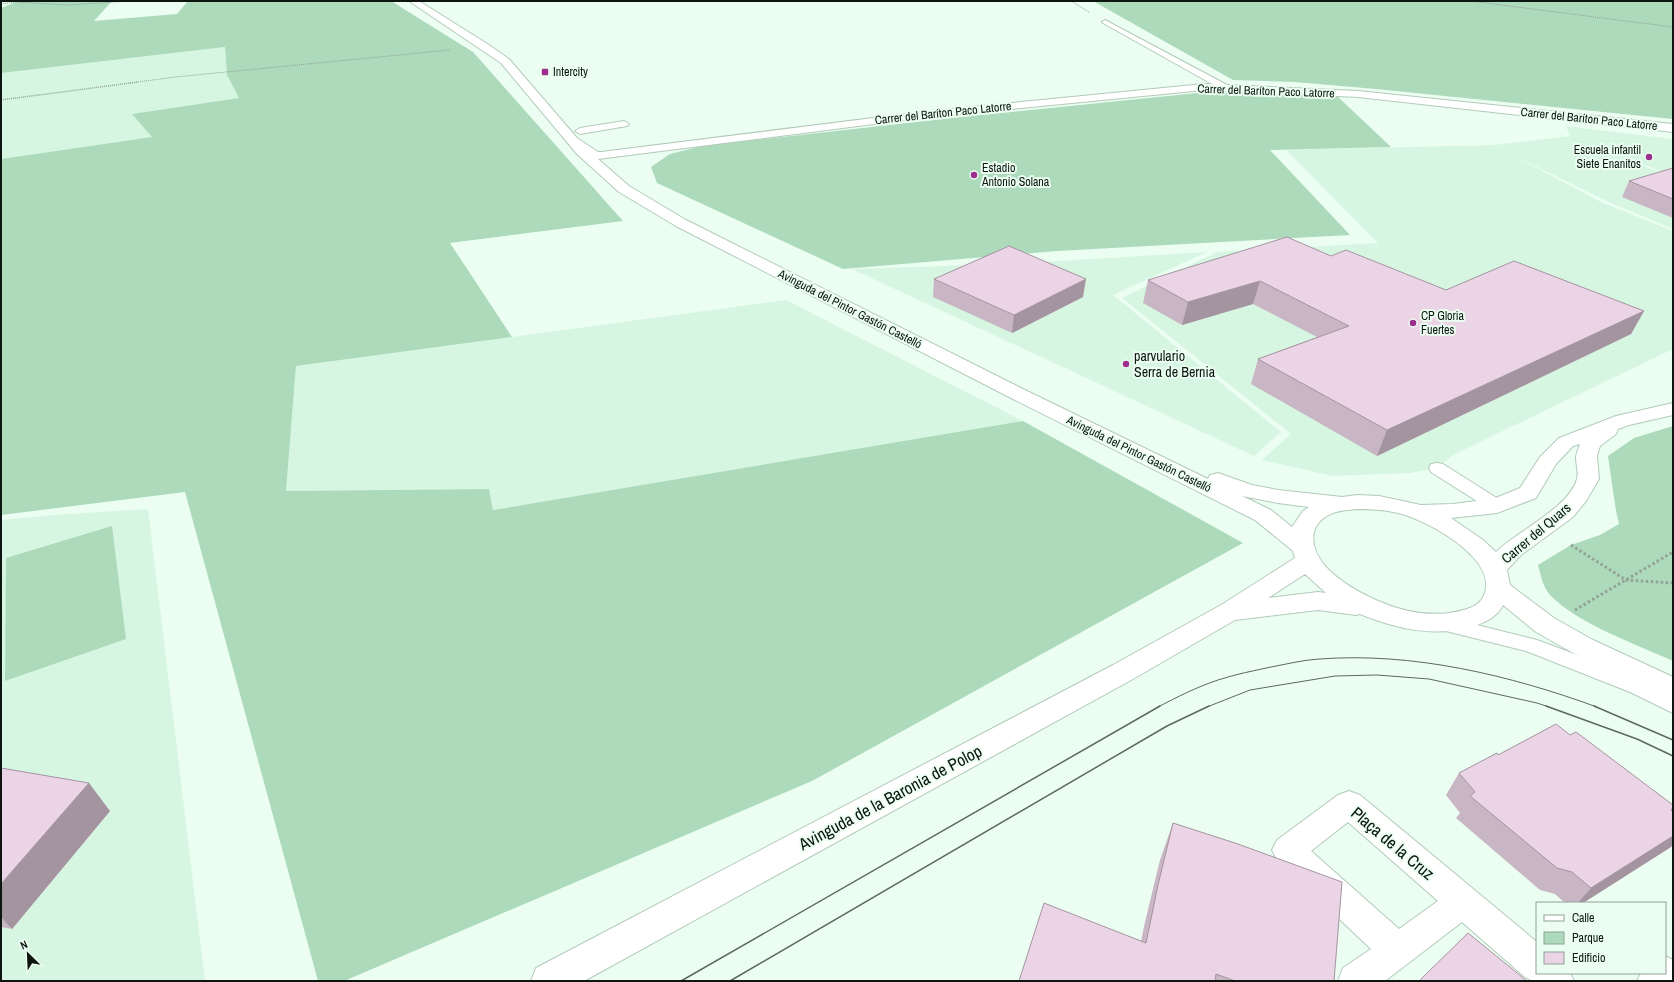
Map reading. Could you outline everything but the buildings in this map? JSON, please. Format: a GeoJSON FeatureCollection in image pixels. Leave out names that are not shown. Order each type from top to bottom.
{"type":"FeatureCollection","features":[{"type":"Feature","properties":{"kind":"main road","name":"Avinguda del Pintor Gastón Castelló"},"geometry":{"type":"LineString","coordinates":[[413,1],[482,38],[515,59],[539,84]]}},
{"type":"Feature","properties":{"kind":"main road","name":"Avinguda del Pintor Gastón Castelló"},"geometry":{"type":"LineString","coordinates":[[439,16],[505,61],[520,78],[590,143],[642,189],[662,201],[736,240],[1228,485],[1262,494],[1340,503]]}},
{"type":"Feature","properties":{"kind":"main road","name":"Carrer del Baríton Paco Latorre"},"geometry":{"type":"LineString","coordinates":[[590,143],[659,148],[921,115],[1204,87],[1358,94],[1673,128]]}},
{"type":"Feature","properties":{"kind":"main road","name":"Avinguda del Pintor Gastón Castelló"},"geometry":{"type":"LineString","coordinates":[[571,120],[590,143]]}},
{"type":"Feature","properties":{"kind":"main road","name":"Carrer del Baríton Paco Latorre"},"geometry":{"type":"LineString","coordinates":[[590,143],[636,145],[764,134]]}},
{"type":"Feature","properties":{"kind":"main road","name":"Avinguda del Pintor Gastón Castelló"},"geometry":{"type":"LineString","coordinates":[[590,143],[581,151],[624,189],[681,223],[1015,393],[1263,515],[1305,553],[1324,580],[1351,599],[1369,607]]}},
{"type":"Feature","properties":{"kind":"main road"},"geometry":{"type":"LineString","coordinates":[[621,170],[627,158],[640,152],[659,148]]}},
{"type":"Feature","properties":{"kind":"main road","name":"Carrer del Quars"},"geometry":{"type":"LineString","coordinates":[[1416,511],[1453,512],[1497,506],[1528,493],[1547,461],[1566,442],[1623,420],[1673,409]]}},
{"type":"Feature","properties":{"kind":"main road","name":"Carrer del Quars"},"geometry":{"type":"LineString","coordinates":[[1369,607],[1407,619],[1426,623],[1445,624],[1466,620],[1483,612],[1493,602],[1496,578],[1513,549],[1565,512],[1578,496],[1588,479],[1586,456],[1590,443],[1623,420]]}},
{"type":"Feature","properties":{"kind":"main road"},"geometry":{"type":"LineString","coordinates":[[1305,553],[1302,531],[1309,518],[1321,509],[1340,503],[1376,502],[1416,511],[1456,530],[1472,542],[1485,555],[1496,578],[1546,625],[1584,647],[1673,689]]}},
{"type":"Feature","properties":{"kind":"main road","name":"Avinguda de la Baronia de Polop"},"geometry":{"type":"LineString","coordinates":[[549,981],[1123,672],[1230,611],[1305,553]]}},
{"type":"Feature","properties":{"kind":"main road","name":"Avinguda de la Baronia de Polop"},"geometry":{"type":"LineString","coordinates":[[1230,611],[1318,601],[1369,607]]}},
{"type":"Feature","properties":{"kind":"main road","name":"Plaça de la Cruz"},"geometry":{"type":"LineString","coordinates":[[1398,951],[1288,850],[1349,804],[1536,964]]}},
{"type":"Feature","properties":{"kind":"main road"},"geometry":{"type":"LineString","coordinates":[[1356,981],[1463,902]]}},
{"type":"Feature","properties":{"kind":"main road"},"geometry":{"type":"LineString","coordinates":[[1547,974],[1556,981]]}},
{"type":"Feature","properties":{"kind":"lane"},"geometry":{"type":"LineString","coordinates":[[1105,22],[1224,87]]}},
{"type":"Feature","properties":{"kind":"lane"},"geometry":{"type":"LineString","coordinates":[[590,143],[624,124]]}},
{"type":"Feature","properties":{"kind":"lane"},"geometry":{"type":"LineString","coordinates":[[1437,468],[1497,506]]}},
{"type":"Feature","properties":{"kind":"lane"},"geometry":{"type":"LineString","coordinates":[[1445,624],[1530,646],[1637,686],[1673,705]]}},
{"type":"Feature","properties":{"kind":"path"},"geometry":{"type":"LineString","coordinates":[[1,4],[16,2],[67,5],[132,1]]}},
{"type":"Feature","properties":{"kind":"path"},"geometry":{"type":"LineString","coordinates":[[1470,1],[1673,27]]}},
{"type":"Feature","properties":{"kind":"path"},"geometry":{"type":"LineString","coordinates":[[1,100],[175,77],[486,47]]}},
{"type":"Feature","properties":{"kind":"path"},"geometry":{"type":"LineString","coordinates":[[1571,545],[1626,580],[1673,583]]}},
{"type":"Feature","properties":{"kind":"path"},"geometry":{"type":"LineString","coordinates":[[1571,612],[1673,552]]}},
{"type":"Feature","properties":{"kind":"shaded area"},"geometry":{"type":"Polygon","coordinates":[[[225,47],[227,75],[240,98],[133,114],[153,137],[1,159],[1,73],[225,47]]]}},
{"type":"Feature","properties":{"kind":"shaded area","name":"CP Gloria Fuertes"},"geometry":{"type":"Polygon","coordinates":[[[1566,126],[1673,139],[1673,176],[1596,146],[1673,178],[1673,229],[1609,202],[1513,155],[1601,202],[1673,231],[1673,349],[1453,455],[1437,468],[1410,473],[1332,476],[1262,460],[1291,434],[1122,298],[1217,252],[1378,243],[1286,150],[1494,145],[1570,136],[1566,126]]]}},
{"type":"Feature","properties":{"kind":"shaded area","name":"parvulario Serra de Bernia"},"geometry":{"type":"Polygon","coordinates":[[[1207,252],[1113,295],[1281,432],[1254,456],[852,269],[1007,264],[1207,252]]]}},
{"type":"Feature","properties":{"kind":"shaded area"},"geometry":{"type":"Polygon","coordinates":[[[786,300],[1023,421],[493,510],[489,489],[286,491],[296,366],[786,300]]]}},
{"type":"Feature","properties":{"kind":"shaded area"},"geometry":{"type":"Polygon","coordinates":[[[148,509],[205,981],[1,981],[1,520],[148,509]]]}},
{"type":"Feature","properties":{"kind":"green space"},"geometry":{"type":"Polygon","coordinates":[[[19,1],[112,1],[94,21],[177,14],[188,1],[391,1],[473,52],[623,221],[450,243],[512,337],[296,366],[286,491],[489,489],[493,510],[1023,421],[1243,543],[812,781],[344,981],[318,981],[185,492],[1,515],[1,159],[152,137],[132,114],[239,98],[227,75],[225,47],[1,73],[1,8],[19,1]]]}},
{"type":"Feature","properties":{"kind":"green space"},"geometry":{"type":"Polygon","coordinates":[[[1093,1],[1673,1],[1673,119],[1376,89],[1295,82],[1233,80],[1093,1]]]}},
{"type":"Feature","properties":{"kind":"green space","name":"Estadio Antonio Solana"},"geometry":{"type":"Polygon","coordinates":[[[1217,91],[1337,96],[1391,147],[1270,150],[1350,235],[1057,251],[843,269],[657,183],[651,167],[670,154],[702,146],[961,117],[1217,91]]]}},
{"type":"Feature","properties":{"kind":"green space"},"geometry":{"type":"Polygon","coordinates":[[[1673,426],[1673,661],[1609,633],[1577,616],[1551,596],[1543,582],[1538,565],[1571,545],[1600,535],[1619,524],[1608,456],[1634,438],[1673,426]]]}},
{"type":"Feature","properties":{"kind":"green space"},"geometry":{"type":"Polygon","coordinates":[[[112,526],[126,639],[5,681],[6,558],[112,526]]]}},
{"type":"Feature","properties":{"kind":"tram line"},"geometry":{"type":"LineString","coordinates":[[1160,706],[1202,686],[1238,674],[1307,660],[1354,658],[1390,659],[1460,668],[1530,685],[1597,707]]}},
{"type":"Feature","properties":{"kind":"tram line"},"geometry":{"type":"LineString","coordinates":[[1207,707],[1250,690],[1335,676],[1377,675],[1429,679],[1546,706]]}},
{"type":"Feature","properties":{"kind":"tram line"},"geometry":{"type":"LineString","coordinates":[[681,981],[1160,706]]}},
{"type":"Feature","properties":{"kind":"tram line"},"geometry":{"type":"LineString","coordinates":[[730,981],[1167,726],[1209,706]]}},
{"type":"Feature","properties":{"kind":"tram line"},"geometry":{"type":"LineString","coordinates":[[1546,706],[1637,739],[1673,756]]}},
{"type":"Feature","properties":{"kind":"tram line"},"geometry":{"type":"LineString","coordinates":[[1594,706],[1673,740]]}},
{"type":"Feature","properties":{"kind":"place","name":"Intercity"},"geometry":{"type":"Point","coordinates":[545,72]}},
{"type":"Feature","properties":{"kind":"place","name":"Escuela infantil Siete Enanitos"},"geometry":{"type":"Point","coordinates":[1649,157]}},
{"type":"Feature","properties":{"kind":"place","name":"Estadio Antonio Solana"},"geometry":{"type":"Point","coordinates":[974,175]}},
{"type":"Feature","properties":{"kind":"place","name":"CP Gloria Fuertes"},"geometry":{"type":"Point","coordinates":[1413,323]}},
{"type":"Feature","properties":{"kind":"place","name":"parvulario Serra de Bernia"},"geometry":{"type":"Point","coordinates":[1126,364]}}]}
